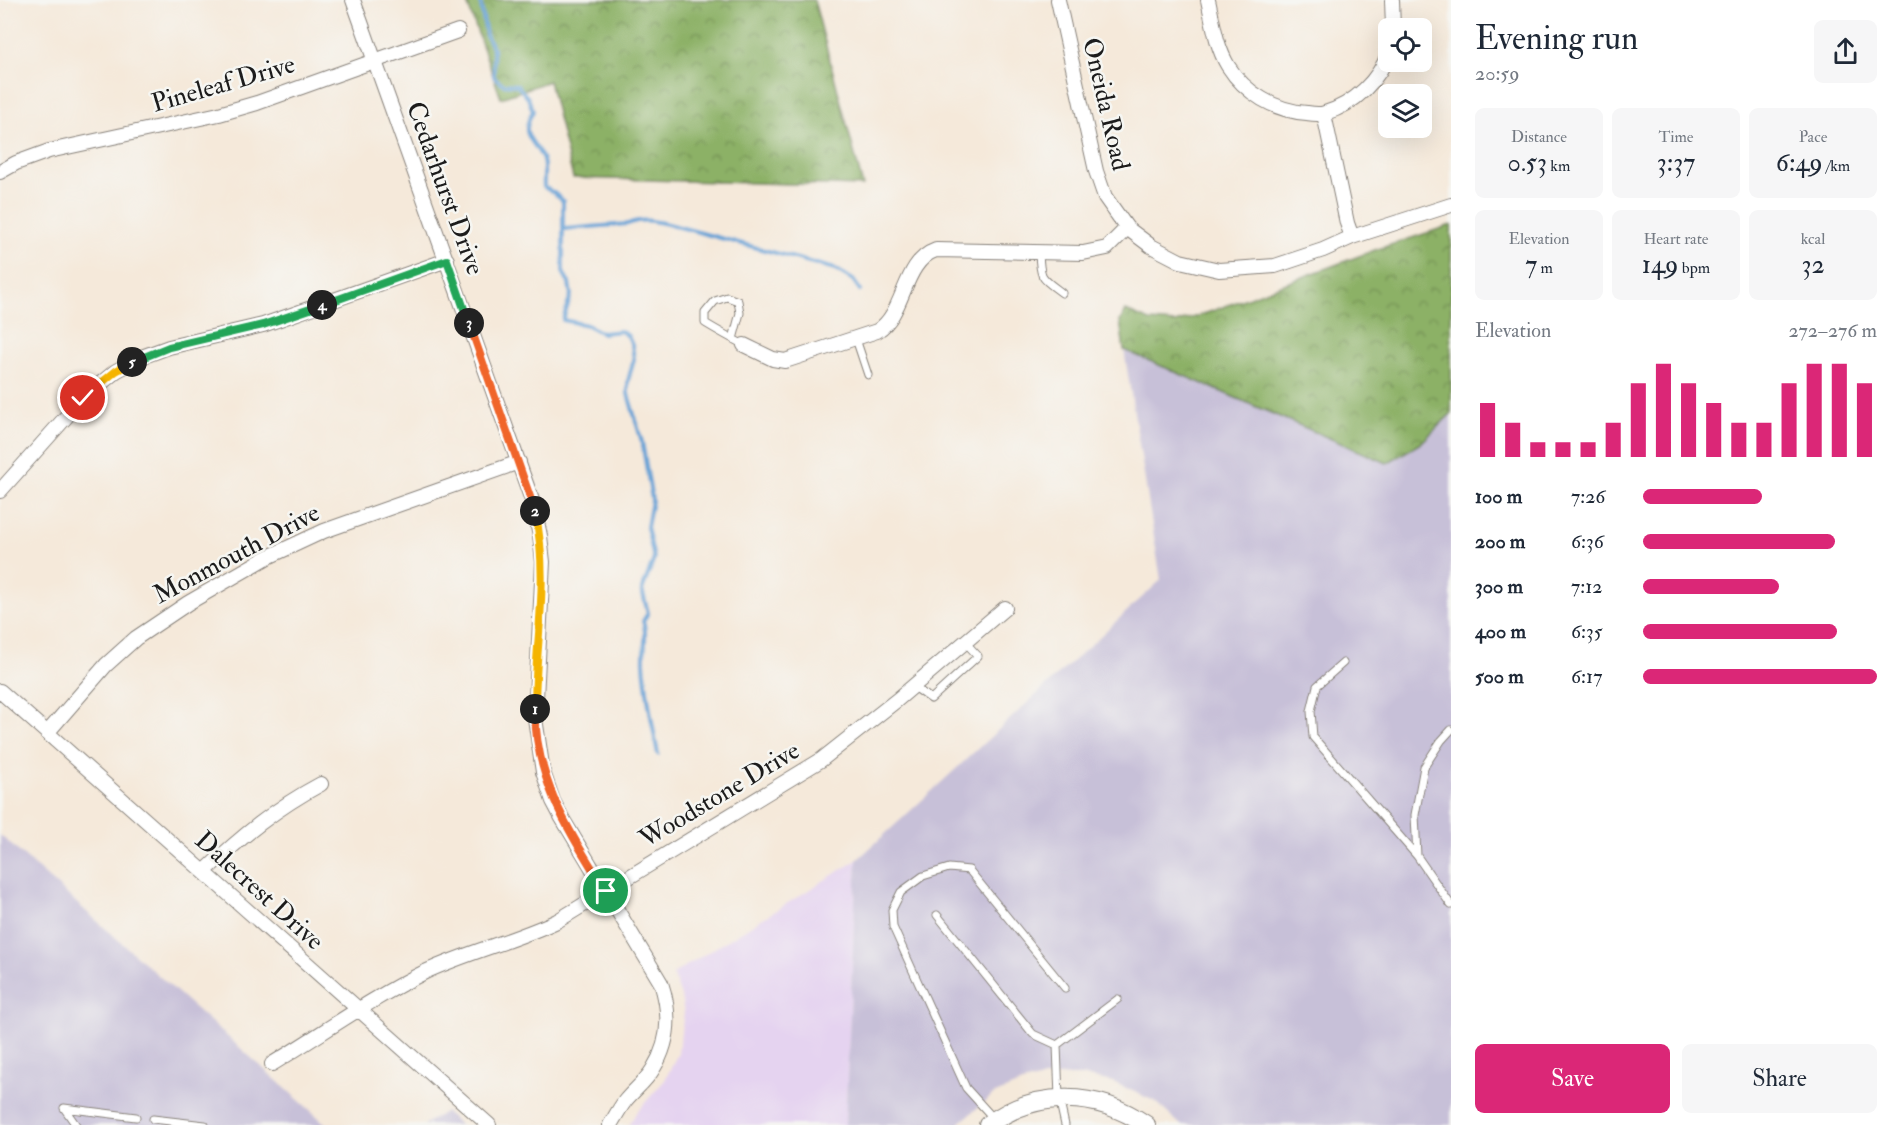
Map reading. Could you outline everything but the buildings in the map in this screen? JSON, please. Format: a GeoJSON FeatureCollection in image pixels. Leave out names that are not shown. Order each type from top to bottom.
{"type":"FeatureCollection","features":[{"type":"Feature","properties":{"kind":"street","name":"Cedarhurst Drive"},"geometry":{"type":"LineString","coordinates":[[353,0],[533,502],[543,562],[535,698],[539,754],[553,801],[661,983],[667,999],[667,1035],[663,1050],[652,1071],[625,1101],[610,1125]]}},
{"type":"Feature","properties":{"kind":"street","name":"Oneida Road"},"geometry":{"type":"LineString","coordinates":[[1058,0],[1096,171],[1105,197],[1127,228],[1151,246],[1180,261],[1219,270],[1275,266],[1323,250],[1352,237],[1451,205]]}},
{"type":"Feature","properties":{"kind":"street"},"geometry":{"type":"LineString","coordinates":[[1209,0],[1222,54],[1228,67],[1245,88],[1265,102],[1286,110],[1324,114],[1348,102],[1366,89],[1379,72]]}},
{"type":"Feature","properties":{"kind":"street"},"geometry":{"type":"LineString","coordinates":[[1392,0],[1393,18]]}},
{"type":"Feature","properties":{"kind":"street","name":"Pineleaf Drive"},"geometry":{"type":"LineString","coordinates":[[0,172],[16,163],[49,151],[219,114],[257,103],[458,31]]}},
{"type":"Feature","properties":{"kind":"street"},"geometry":{"type":"LineString","coordinates":[[1324,114],[1352,237]]}},
{"type":"Feature","properties":{"kind":"street"},"geometry":{"type":"LineString","coordinates":[[739,342],[780,361],[877,331],[887,322],[919,262],[928,252],[941,249],[1083,253],[1107,248],[1127,228]]}},
{"type":"Feature","properties":{"kind":"street"},"geometry":{"type":"LineString","coordinates":[[0,491],[83,398],[116,371],[144,356],[169,347],[263,325],[447,260]]}},
{"type":"Feature","properties":{"kind":"street","name":"Monmouth Drive"},"geometry":{"type":"LineString","coordinates":[[47,733],[106,665],[136,638],[217,586],[266,558],[324,531],[519,462]]}},
{"type":"Feature","properties":{"kind":"street","name":"Woodstone Drive"},"geometry":{"type":"LineString","coordinates":[[272,1064],[424,973],[557,921],[821,760],[1005,608]]}},
{"type":"Feature","properties":{"kind":"street","name":"Dalecrest Drive"},"geometry":{"type":"LineString","coordinates":[[0,691],[489,1125]]}},
{"type":"Feature","properties":{"kind":"street"},"geometry":{"type":"LineString","coordinates":[[204,872],[268,815],[321,784]]}},
{"type":"Feature","properties":{"kind":"street"},"geometry":{"type":"LineString","coordinates":[[991,1122],[1028,1104],[1059,1098],[1106,1104],[1146,1125]]}},
{"type":"Feature","properties":{"kind":"lane"},"geometry":{"type":"LineString","coordinates":[[1038,252],[1042,278],[1062,293]]}},
{"type":"Feature","properties":{"kind":"lane"},"geometry":{"type":"LineString","coordinates":[[728,297],[738,301],[739,342],[705,323],[705,313],[715,302],[728,297]]}},
{"type":"Feature","properties":{"kind":"lane"},"geometry":{"type":"LineString","coordinates":[[856,339],[868,375]]}},
{"type":"Feature","properties":{"kind":"lane"},"geometry":{"type":"LineString","coordinates":[[913,686],[931,699],[978,656],[964,642]]}},
{"type":"Feature","properties":{"kind":"lane"},"geometry":{"type":"LineString","coordinates":[[1343,663],[1317,686],[1311,711],[1313,737],[1417,856],[1451,904]]}},
{"type":"Feature","properties":{"kind":"lane"},"geometry":{"type":"LineString","coordinates":[[1417,856],[1414,815],[1424,767],[1440,741],[1451,730]]}},
{"type":"Feature","properties":{"kind":"lane"},"geometry":{"type":"LineString","coordinates":[[991,1122],[966,1088],[893,927],[892,910],[901,892],[923,876],[949,868],[969,870],[1065,988]]}},
{"type":"Feature","properties":{"kind":"lane"},"geometry":{"type":"LineString","coordinates":[[937,915],[1033,1034],[1057,1045]]}},
{"type":"Feature","properties":{"kind":"lane"},"geometry":{"type":"LineString","coordinates":[[1057,1045],[1118,999]]}},
{"type":"Feature","properties":{"kind":"lane"},"geometry":{"type":"LineString","coordinates":[[1057,1045],[1059,1098],[1065,1125]]}},
{"type":"Feature","properties":{"kind":"lane"},"geometry":{"type":"LineString","coordinates":[[76,1125],[64,1108],[135,1117]]}},
{"type":"Feature","properties":{"kind":"lane"},"geometry":{"type":"LineString","coordinates":[[153,1119],[205,1125]]}},
{"type":"Feature","properties":{"kind":"shaded area"},"geometry":{"type":"Polygon","coordinates":[[[1124,350],[1387,463],[1421,443],[1451,414],[1451,1125],[1181,1125],[1154,1101],[1113,1082],[1083,1076],[1052,1076],[1022,1083],[993,1095],[957,1125],[845,1125],[857,860],[1161,580],[1124,350]]]}},
{"type":"Feature","properties":{"kind":"shaded area"},"geometry":{"type":"Polygon","coordinates":[[[0,835],[327,1125],[0,1125],[0,835]]]}},
{"type":"Feature","properties":{"kind":"shaded area"},"geometry":{"type":"Polygon","coordinates":[[[857,860],[845,1125],[629,1125],[636,1113],[665,1080],[678,1053],[684,1013],[673,974],[857,860]]]}},
{"type":"Feature","properties":{"kind":"shaded area"},"geometry":{"type":"Polygon","coordinates":[[[445,1112],[460,1125],[423,1125],[445,1112]]]}},
{"type":"Feature","properties":{"kind":"green space"},"geometry":{"type":"Polygon","coordinates":[[[466,0],[814,0],[863,186],[573,178],[549,81],[501,98],[466,0]]]}},
{"type":"Feature","properties":{"kind":"green space"},"geometry":{"type":"Polygon","coordinates":[[[1451,225],[1451,414],[1421,443],[1387,463],[1124,350],[1120,321],[1126,311],[1150,321],[1175,323],[1375,250],[1451,225]]]}},
{"type":"Feature","properties":{"kind":"waterway"},"geometry":{"type":"LineString","coordinates":[[480,0],[486,35],[493,49],[494,77],[503,84],[517,85],[528,98],[533,111],[527,131],[543,161],[544,187],[563,201],[563,272],[569,283],[571,295],[563,320],[587,325],[602,333],[621,331],[628,336],[632,345],[634,359],[628,381],[628,394],[642,442],[652,500],[647,527],[654,559],[642,590],[648,613],[643,621],[645,675],[658,754]]}},
{"type":"Feature","properties":{"kind":"waterway"},"geometry":{"type":"LineString","coordinates":[[564,229],[628,224],[639,221],[672,225],[835,269],[853,280],[860,290]]}},
{"type":"Feature","properties":{"kind":"route"},"geometry":{"type":"LineString","coordinates":[[83,398],[116,371],[144,356],[169,347],[263,325],[447,260],[533,502],[540,536],[543,592],[535,718],[536,737],[543,771],[553,801],[606,891]]}}]}
